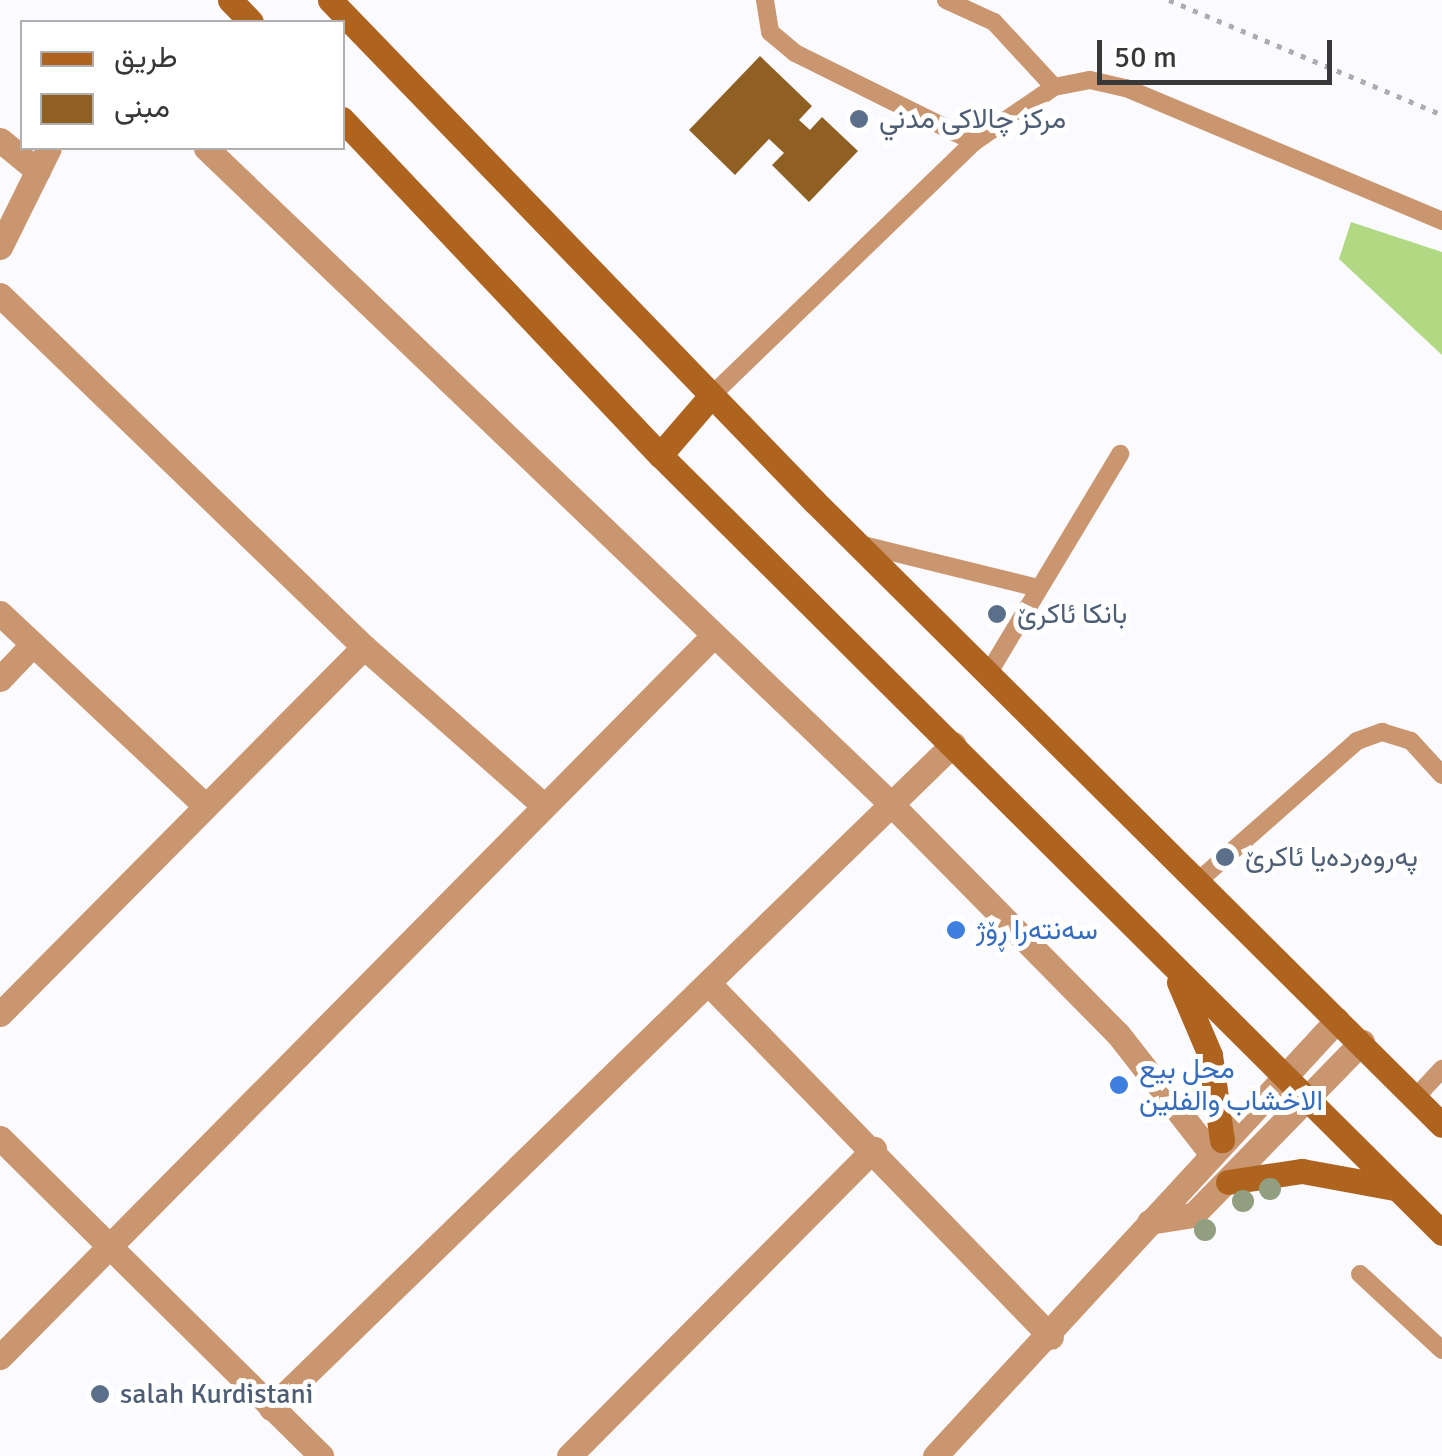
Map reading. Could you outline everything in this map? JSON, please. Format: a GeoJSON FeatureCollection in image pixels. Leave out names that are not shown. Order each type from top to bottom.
{"type":"FeatureCollection","features":[{"type":"Feature","properties":{"kind":"main road"},"geometry":{"type":"LineString","coordinates":[[230,0],[249,20]]}},
{"type":"Feature","properties":{"kind":"main road"},"geometry":{"type":"LineString","coordinates":[[330,0],[857,544],[1442,1125]]}},
{"type":"Feature","properties":{"kind":"main road"},"geometry":{"type":"LineString","coordinates":[[345,122],[660,454],[1442,1233]]}},
{"type":"Feature","properties":{"kind":"main road"},"geometry":{"type":"LineString","coordinates":[[660,454],[711,396]]}},
{"type":"Feature","properties":{"kind":"main road"},"geometry":{"type":"LineString","coordinates":[[1165,956],[1210,1055],[1217,1147]]}},
{"type":"Feature","properties":{"kind":"main road"},"geometry":{"type":"LineString","coordinates":[[1228,1182],[1302,1172],[1397,1188]]}},
{"type":"Feature","properties":{"kind":"street"},"geometry":{"type":"LineString","coordinates":[[208,150],[891,804],[1118,1034],[1217,1147]]}},
{"type":"Feature","properties":{"kind":"street"},"geometry":{"type":"LineString","coordinates":[[0,247],[44,159]]}},
{"type":"Feature","properties":{"kind":"street"},"geometry":{"type":"LineString","coordinates":[[0,295],[364,647],[541,803]]}},
{"type":"Feature","properties":{"kind":"street"},"geometry":{"type":"LineString","coordinates":[[0,613],[202,802]]}},
{"type":"Feature","properties":{"kind":"street"},"geometry":{"type":"LineString","coordinates":[[0,1357],[541,803],[713,636]]}},
{"type":"Feature","properties":{"kind":"street"},"geometry":{"type":"LineString","coordinates":[[0,678],[33,644]]}},
{"type":"Feature","properties":{"kind":"street"},"geometry":{"type":"LineString","coordinates":[[0,1014],[202,802],[364,647]]}},
{"type":"Feature","properties":{"kind":"street"},"geometry":{"type":"LineString","coordinates":[[271,1408],[712,986],[953,744]]}},
{"type":"Feature","properties":{"kind":"street"},"geometry":{"type":"LineString","coordinates":[[712,986],[874,1149],[1051,1337]]}},
{"type":"Feature","properties":{"kind":"street"},"geometry":{"type":"LineString","coordinates":[[935,1456],[1051,1337],[1149,1222],[1337,1020]]}},
{"type":"Feature","properties":{"kind":"street"},"geometry":{"type":"LineString","coordinates":[[1149,1222],[1192,1215],[1362,1042]]}},
{"type":"Feature","properties":{"kind":"street"},"geometry":{"type":"LineString","coordinates":[[0,1138],[322,1456]]}},
{"type":"Feature","properties":{"kind":"street"},"geometry":{"type":"LineString","coordinates":[[569,1456],[874,1149]]}},
{"type":"Feature","properties":{"kind":"lane"},"geometry":{"type":"LineString","coordinates":[[765,0],[770,32],[796,53],[974,142]]}},
{"type":"Feature","properties":{"kind":"lane"},"geometry":{"type":"LineString","coordinates":[[946,0],[994,22],[1054,87]]}},
{"type":"Feature","properties":{"kind":"lane"},"geometry":{"type":"LineString","coordinates":[[711,396],[974,142],[1054,87],[1090,80],[1144,94],[1442,221]]}},
{"type":"Feature","properties":{"kind":"lane"},"geometry":{"type":"LineString","coordinates":[[988,674],[1034,587],[1120,454]]}},
{"type":"Feature","properties":{"kind":"lane"},"geometry":{"type":"LineString","coordinates":[[857,544],[1034,587]]}},
{"type":"Feature","properties":{"kind":"lane"},"geometry":{"type":"LineString","coordinates":[[1197,882],[1356,741],[1382,732],[1411,741],[1442,776]]}},
{"type":"Feature","properties":{"kind":"lane"},"geometry":{"type":"LineString","coordinates":[[1415,1098],[1442,1070]]}},
{"type":"Feature","properties":{"kind":"lane"},"geometry":{"type":"LineString","coordinates":[[1360,1274],[1442,1350]]}},
{"type":"Feature","properties":{"kind":"path"},"geometry":{"type":"LineString","coordinates":[[1169,0],[1442,115]]}},
{"type":"Feature","properties":{"kind":"green space"},"geometry":{"type":"Polygon","coordinates":[[[1351,222],[1442,252],[1442,355],[1339,259],[1351,222]]]}},
{"type":"Feature","properties":{"kind":"building"},"geometry":{"type":"Polygon","coordinates":[[[760,56],[812,106],[799,120],[810,130],[822,117],[858,151],[809,202],[772,165],[784,153],[769,139],[735,175],[689,130],[760,56]]]}},
{"type":"Feature","properties":{"kind":"place","name":"مركز چالاکى مدني"},"geometry":{"type":"Point","coordinates":[859,119]}},
{"type":"Feature","properties":{"kind":"place","name":"بانکا ئاکرێ"},"geometry":{"type":"Point","coordinates":[997,614]}},
{"type":"Feature","properties":{"kind":"place","name":"پەروەردەیا ئاكرێ"},"geometry":{"type":"Point","coordinates":[1225,857]}},
{"type":"Feature","properties":{"kind":"place","name":"سەنتەرا ڕۆژ"},"geometry":{"type":"Point","coordinates":[956,930]}},
{"type":"Feature","properties":{"kind":"place","name":"محل بيع الاخشاب والفلين"},"geometry":{"type":"Point","coordinates":[1119,1085]}},
{"type":"Feature","properties":{"kind":"place","name":"salah Kurdistani"},"geometry":{"type":"Point","coordinates":[100,1394]}}]}
